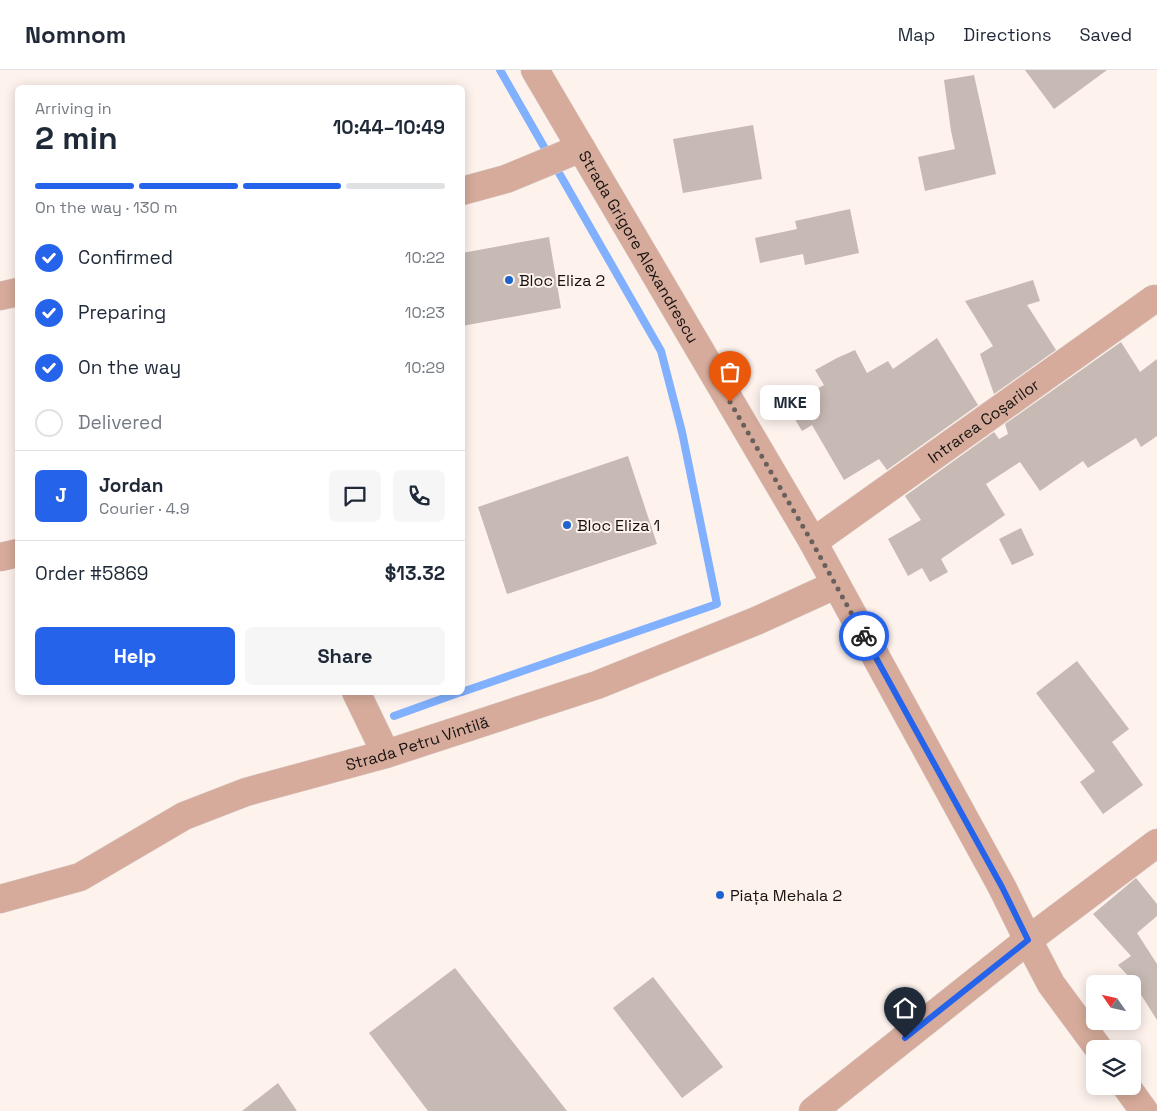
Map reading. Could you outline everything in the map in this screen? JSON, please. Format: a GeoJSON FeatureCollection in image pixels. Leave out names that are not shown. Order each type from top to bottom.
{"type":"FeatureCollection","features":[{"type":"Feature","properties":{"kind":"street","name":"Strada Grigore Alexandrescu"},"geometry":{"type":"LineString","coordinates":[[536,70],[574,151],[812,542],[1002,887],[1051,984],[1092,1040]]}},
{"type":"Feature","properties":{"kind":"street"},"geometry":{"type":"LineString","coordinates":[[465,190],[506,179],[574,151]]}},
{"type":"Feature","properties":{"kind":"street"},"geometry":{"type":"LineString","coordinates":[[0,296],[15,293]]}},
{"type":"Feature","properties":{"kind":"street","name":"Intrarea Coșarilor"},"geometry":{"type":"LineString","coordinates":[[812,542],[1154,299]]}},
{"type":"Feature","properties":{"kind":"street","name":"Strada Petru Vintilă"},"geometry":{"type":"LineString","coordinates":[[0,899],[80,877],[184,816],[246,792],[386,754],[597,685],[756,621],[835,584]]}},
{"type":"Feature","properties":{"kind":"street"},"geometry":{"type":"LineString","coordinates":[[357,695],[386,754]]}},
{"type":"Feature","properties":{"kind":"street"},"geometry":{"type":"LineString","coordinates":[[813,1111],[1028,940],[1157,842]]}},
{"type":"Feature","properties":{"kind":"street"},"geometry":{"type":"LineString","coordinates":[[1132,1095],[1144,1111]]}},
{"type":"Feature","properties":{"kind":"building"},"geometry":{"type":"Polygon","coordinates":[[[1025,70],[1107,70],[1054,109],[1025,70]]]}},
{"type":"Feature","properties":{"kind":"building"},"geometry":{"type":"Polygon","coordinates":[[[974,75],[996,174],[925,191],[918,157],[955,149],[944,80],[974,75]]]}},
{"type":"Feature","properties":{"kind":"building"},"geometry":{"type":"Polygon","coordinates":[[[753,125],[762,179],[683,193],[673,139],[753,125]]]}},
{"type":"Feature","properties":{"kind":"building"},"geometry":{"type":"Polygon","coordinates":[[[850,209],[859,253],[805,265],[803,254],[760,263],[755,238],[797,229],[795,221],[850,209]]]}},
{"type":"Feature","properties":{"kind":"building","name":"Bloc Eliza 2"},"geometry":{"type":"Polygon","coordinates":[[[549,237],[561,308],[465,325],[465,252],[549,237]]]}},
{"type":"Feature","properties":{"kind":"building"},"geometry":{"type":"Polygon","coordinates":[[[1033,280],[1040,301],[1027,305],[1056,350],[994,394],[980,354],[993,346],[965,301],[1033,280]]]}},
{"type":"Feature","properties":{"kind":"building"},"geometry":{"type":"Polygon","coordinates":[[[937,338],[978,405],[887,470],[879,459],[844,480],[812,425],[802,431],[787,406],[824,385],[815,370],[837,358],[855,350],[867,373],[888,361],[893,369],[937,338]]]}},
{"type":"Feature","properties":{"kind":"building"},"geometry":{"type":"Polygon","coordinates":[[[1121,342],[1140,372],[1157,359],[1157,436],[1141,447],[1136,438],[1088,468],[1083,461],[1040,491],[1020,462],[986,484],[1005,515],[941,559],[948,572],[930,582],[922,568],[908,576],[888,539],[921,520],[905,496],[994,432],[999,439],[1008,434],[1005,424],[1121,342]]]}},
{"type":"Feature","properties":{"kind":"building","name":"Bloc Eliza 1"},"geometry":{"type":"Polygon","coordinates":[[[628,456],[657,544],[507,594],[478,507],[628,456]]]}},
{"type":"Feature","properties":{"kind":"building"},"geometry":{"type":"Polygon","coordinates":[[[1021,528],[1034,555],[1012,565],[999,539],[1021,528]]]}},
{"type":"Feature","properties":{"kind":"building"},"geometry":{"type":"Polygon","coordinates":[[[1077,661],[1129,729],[1112,742],[1143,785],[1103,814],[1080,782],[1095,771],[1036,693],[1077,661]]]}},
{"type":"Feature","properties":{"kind":"building"},"geometry":{"type":"Polygon","coordinates":[[[1136,878],[1157,904],[1157,916],[1137,933],[1157,964],[1157,1020],[1141,995],[1141,975],[1127,975],[1118,965],[1131,956],[1093,914],[1136,878]]]}},
{"type":"Feature","properties":{"kind":"building"},"geometry":{"type":"Polygon","coordinates":[[[455,968],[567,1111],[428,1111],[369,1033],[455,968]]]}},
{"type":"Feature","properties":{"kind":"building"},"geometry":{"type":"Polygon","coordinates":[[[653,977],[723,1067],[682,1098],[613,1008],[653,977]]]}},
{"type":"Feature","properties":{"kind":"building"},"geometry":{"type":"Polygon","coordinates":[[[278,1083],[297,1111],[242,1111],[278,1083]]]}},
{"type":"Feature","properties":{"kind":"waterway"},"geometry":{"type":"LineString","coordinates":[[465,691],[717,604],[682,432],[661,351],[500,70]]}},
{"type":"Feature","properties":{"kind":"waterway"},"geometry":{"type":"LineString","coordinates":[[394,716],[453,695]]}},
{"type":"Feature","properties":{"kind":"way so far"},"geometry":{"type":"LineString","coordinates":[[730,402],[812,542],[864,636]]}},
{"type":"Feature","properties":{"kind":"place","name":"Bloc Eliza 2"},"geometry":{"type":"Point","coordinates":[509,280]}},
{"type":"Feature","properties":{"kind":"place","name":"MKE"},"geometry":{"type":"Point","coordinates":[730,402]}},
{"type":"Feature","properties":{"kind":"place","name":"Bloc Eliza 1"},"geometry":{"type":"Point","coordinates":[567,525]}},
{"type":"Feature","properties":{"kind":"place","name":"Piața Mehala 2"},"geometry":{"type":"Point","coordinates":[720,895]}},
{"type":"Feature","properties":{"kind":"route"},"geometry":{"type":"LineString","coordinates":[[864,636],[1002,887],[1028,940],[905,1038]]}}]}
